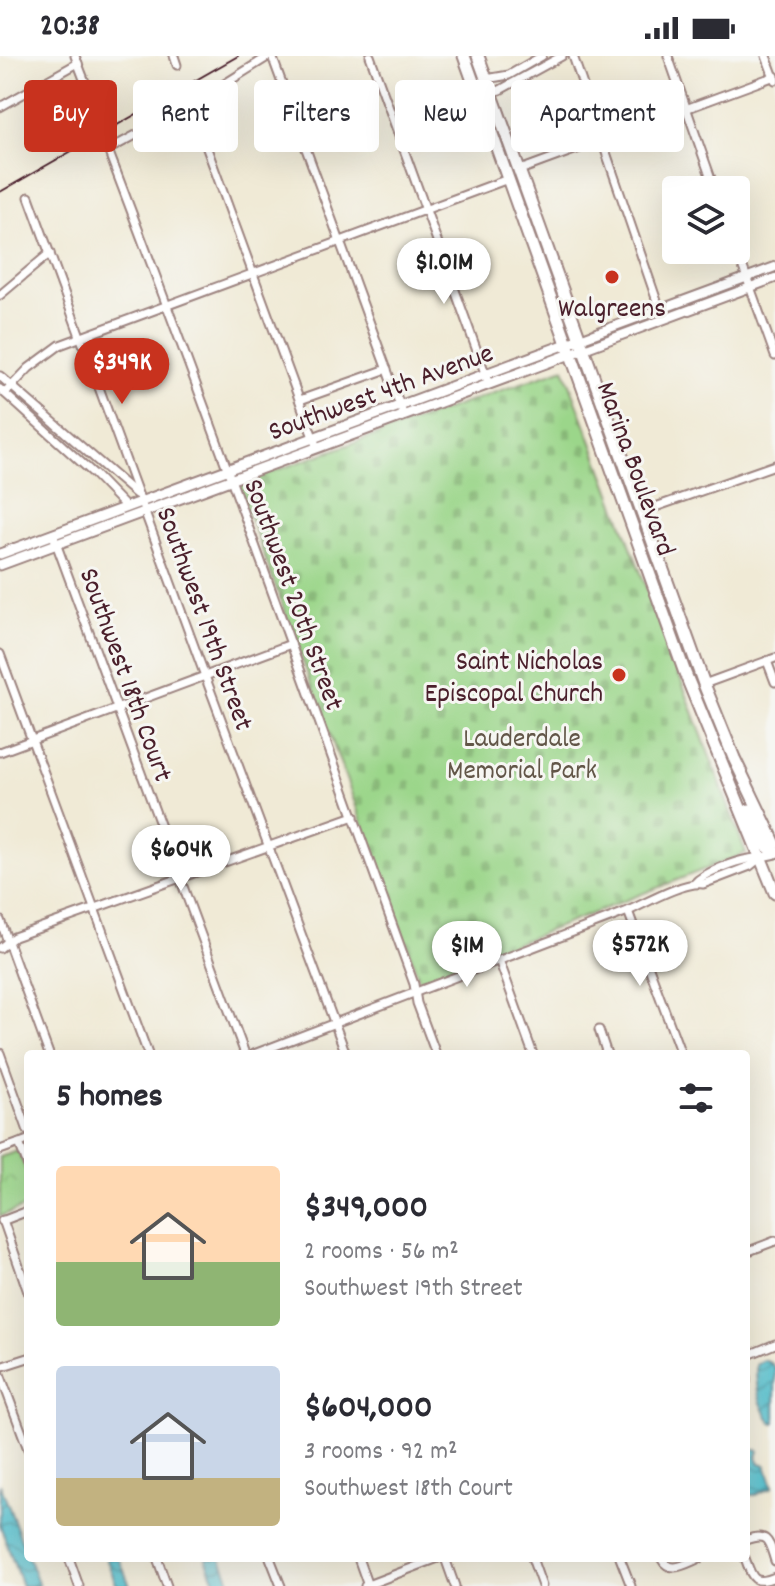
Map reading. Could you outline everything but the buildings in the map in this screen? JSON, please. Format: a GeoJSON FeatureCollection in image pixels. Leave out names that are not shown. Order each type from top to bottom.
{"type":"FeatureCollection","features":[{"type":"Feature","properties":{"kind":"main road","name":"Marina Boulevard"},"geometry":{"type":"LineString","coordinates":[[478,56],[486,79]]}},
{"type":"Feature","properties":{"kind":"main road","name":"Marina Boulevard"},"geometry":{"type":"LineString","coordinates":[[466,61],[685,673],[775,893]]}},
{"type":"Feature","properties":{"kind":"main road"},"geometry":{"type":"LineString","coordinates":[[466,61],[476,80]]}},
{"type":"Feature","properties":{"kind":"main road","name":"Marina Boulevard"},"geometry":{"type":"LineString","coordinates":[[495,103],[704,684],[734,758],[775,844]]}},
{"type":"Feature","properties":{"kind":"main road"},"geometry":{"type":"LineString","coordinates":[[502,164],[520,170]]}},
{"type":"Feature","properties":{"kind":"main road"},"geometry":{"type":"LineString","coordinates":[[508,179],[525,184]]}},
{"type":"Feature","properties":{"kind":"main road","name":"Southwest 4th Avenue"},"geometry":{"type":"LineString","coordinates":[[0,554],[55,540],[139,499],[229,475],[582,344]]}},
{"type":"Feature","properties":{"kind":"main road","name":"Southwest 4th Avenue"},"geometry":{"type":"LineString","coordinates":[[0,565],[139,499]]}},
{"type":"Feature","properties":{"kind":"main road"},"geometry":{"type":"LineString","coordinates":[[685,673],[704,684]]}},
{"type":"Feature","properties":{"kind":"main road"},"geometry":{"type":"LineString","coordinates":[[737,798],[748,809],[767,846],[775,853]]}},
{"type":"Feature","properties":{"kind":"street"},"geometry":{"type":"LineString","coordinates":[[174,56],[177,65]]}},
{"type":"Feature","properties":{"kind":"street"},"geometry":{"type":"LineString","coordinates":[[231,80],[270,56],[402,411]]}},
{"type":"Feature","properties":{"kind":"street"},"geometry":{"type":"LineString","coordinates":[[370,56],[487,380]]}},
{"type":"Feature","properties":{"kind":"street"},"geometry":{"type":"LineString","coordinates":[[486,79],[509,75],[542,56]]}},
{"type":"Feature","properties":{"kind":"street"},"geometry":{"type":"LineString","coordinates":[[495,91],[562,56]]}},
{"type":"Feature","properties":{"kind":"street"},"geometry":{"type":"LineString","coordinates":[[573,56],[581,80]]}},
{"type":"Feature","properties":{"kind":"street"},"geometry":{"type":"LineString","coordinates":[[668,56],[710,176]]}},
{"type":"Feature","properties":{"kind":"street"},"geometry":{"type":"LineString","coordinates":[[684,110],[775,78],[766,56]]}},
{"type":"Feature","properties":{"kind":"street"},"geometry":{"type":"LineString","coordinates":[[0,107],[77,60],[85,80]]}},
{"type":"Feature","properties":{"kind":"street","name":"Southwest 20th Street"},"geometry":{"type":"LineString","coordinates":[[133,136],[108,150],[354,816],[435,1050]]}},
{"type":"Feature","properties":{"kind":"street"},"geometry":{"type":"LineString","coordinates":[[209,152],[316,443]]}},
{"type":"Feature","properties":{"kind":"street"},"geometry":{"type":"LineString","coordinates":[[520,170],[571,152]]}},
{"type":"Feature","properties":{"kind":"street"},"geometry":{"type":"LineString","coordinates":[[606,152],[660,310]]}},
{"type":"Feature","properties":{"kind":"street"},"geometry":{"type":"LineString","coordinates":[[126,507],[2,391],[12,386],[43,356],[80,336],[508,179]]}},
{"type":"Feature","properties":{"kind":"street","name":"Southwest 19th Street"},"geometry":{"type":"LineString","coordinates":[[29,197],[344,1050]]}},
{"type":"Feature","properties":{"kind":"street"},"geometry":{"type":"LineString","coordinates":[[0,295],[50,253]]}},
{"type":"Feature","properties":{"kind":"street"},"geometry":{"type":"LineString","coordinates":[[742,264],[775,356]]}},
{"type":"Feature","properties":{"kind":"street","name":"Southwest 4th Avenue"},"geometry":{"type":"LineString","coordinates":[[582,344],[660,310],[775,267]]}},
{"type":"Feature","properties":{"kind":"street","name":"Southwest 4th Avenue"},"geometry":{"type":"LineString","coordinates":[[582,344],[775,278]]}},
{"type":"Feature","properties":{"kind":"street"},"geometry":{"type":"LineString","coordinates":[[300,400],[387,369]]}},
{"type":"Feature","properties":{"kind":"street"},"geometry":{"type":"LineString","coordinates":[[0,376],[139,499]]}},
{"type":"Feature","properties":{"kind":"street"},"geometry":{"type":"LineString","coordinates":[[644,511],[775,465]]}},
{"type":"Feature","properties":{"kind":"street","name":"Southwest 18th Court"},"geometry":{"type":"LineString","coordinates":[[55,540],[244,1050]]}},
{"type":"Feature","properties":{"kind":"street"},"geometry":{"type":"LineString","coordinates":[[0,752],[291,644]]}},
{"type":"Feature","properties":{"kind":"street"},"geometry":{"type":"LineString","coordinates":[[0,654],[147,1050]]}},
{"type":"Feature","properties":{"kind":"street"},"geometry":{"type":"LineString","coordinates":[[704,684],[771,660],[775,682]]}},
{"type":"Feature","properties":{"kind":"street"},"geometry":{"type":"LineString","coordinates":[[0,948],[14,937],[354,816]]}},
{"type":"Feature","properties":{"kind":"street"},"geometry":{"type":"LineString","coordinates":[[265,1050],[695,883],[703,884],[727,875],[775,853]]}},
{"type":"Feature","properties":{"kind":"street"},"geometry":{"type":"LineString","coordinates":[[628,911],[680,1050]]}},
{"type":"Feature","properties":{"kind":"street"},"geometry":{"type":"LineString","coordinates":[[0,920],[48,1050]]}},
{"type":"Feature","properties":{"kind":"street"},"geometry":{"type":"LineString","coordinates":[[499,960],[532,1050]]}},
{"type":"Feature","properties":{"kind":"street"},"geometry":{"type":"LineString","coordinates":[[599,1030],[606,1050]]}},
{"type":"Feature","properties":{"kind":"street"},"geometry":{"type":"LineString","coordinates":[[0,1053],[24,1120]]}},
{"type":"Feature","properties":{"kind":"street"},"geometry":{"type":"LineString","coordinates":[[0,1150],[24,1141]]}},
{"type":"Feature","properties":{"kind":"street"},"geometry":{"type":"LineString","coordinates":[[24,1213],[2,1221],[24,1281]]}},
{"type":"Feature","properties":{"kind":"street"},"geometry":{"type":"LineString","coordinates":[[750,1250],[775,1241]]}},
{"type":"Feature","properties":{"kind":"street"},"geometry":{"type":"LineString","coordinates":[[750,1354],[775,1344]]}},
{"type":"Feature","properties":{"kind":"street"},"geometry":{"type":"LineString","coordinates":[[0,1367],[24,1359]]}},
{"type":"Feature","properties":{"kind":"street"},"geometry":{"type":"LineString","coordinates":[[0,1374],[24,1438]]}},
{"type":"Feature","properties":{"kind":"street"},"geometry":{"type":"LineString","coordinates":[[750,1539],[757,1536],[768,1541],[775,1561]]}},
{"type":"Feature","properties":{"kind":"street"},"geometry":{"type":"LineString","coordinates":[[70,1562],[79,1586]]}},
{"type":"Feature","properties":{"kind":"street"},"geometry":{"type":"LineString","coordinates":[[158,1562],[167,1586]]}},
{"type":"Feature","properties":{"kind":"street"},"geometry":{"type":"LineString","coordinates":[[272,1562],[281,1586]]}},
{"type":"Feature","properties":{"kind":"street"},"geometry":{"type":"LineString","coordinates":[[359,1562],[367,1586],[428,1562]]}},
{"type":"Feature","properties":{"kind":"street"},"geometry":{"type":"LineString","coordinates":[[446,1562],[455,1586]]}},
{"type":"Feature","properties":{"kind":"street"},"geometry":{"type":"LineString","coordinates":[[533,1562],[542,1586]]}},
{"type":"Feature","properties":{"kind":"street"},"geometry":{"type":"LineString","coordinates":[[622,1562],[631,1586]]}},
{"type":"Feature","properties":{"kind":"street"},"geometry":{"type":"LineString","coordinates":[[664,1562],[668,1567],[689,1562]]}},
{"type":"Feature","properties":{"kind":"street"},"geometry":{"type":"LineString","coordinates":[[746,1562],[756,1581],[761,1583],[775,1577]]}},
{"type":"Feature","properties":{"kind":"green space","name":"Lauderdale Memorial Park"},"geometry":{"type":"Polygon","coordinates":[[[564,368],[746,853],[420,981],[238,484],[564,368]]]}},
{"type":"Feature","properties":{"kind":"green space"},"geometry":{"type":"Polygon","coordinates":[[[18,1151],[24,1165],[24,1207],[0,1216],[0,1157],[18,1151]]]}},
{"type":"Feature","properties":{"kind":"water"},"geometry":{"type":"Polygon","coordinates":[[[764,1360],[775,1369],[775,1423],[764,1409],[757,1388],[756,1365],[764,1360]]]}},
{"type":"Feature","properties":{"kind":"water"},"geometry":{"type":"Polygon","coordinates":[[[750,1450],[759,1451],[757,1457],[760,1463],[766,1465],[773,1487],[755,1495],[750,1495],[750,1450]]]}},
{"type":"Feature","properties":{"kind":"water"},"geometry":{"type":"Polygon","coordinates":[[[0,1484],[24,1547],[24,1562],[30,1562],[39,1586],[22,1586],[0,1525],[0,1484]]]}},
{"type":"Feature","properties":{"kind":"water"},"geometry":{"type":"Polygon","coordinates":[[[108,1562],[121,1562],[130,1586],[117,1586],[108,1562]]]}},
{"type":"Feature","properties":{"kind":"water"},"geometry":{"type":"Polygon","coordinates":[[[208,1562],[223,1562],[232,1586],[217,1586],[208,1562]]]}},
{"type":"Feature","properties":{"kind":"railway"},"geometry":{"type":"LineString","coordinates":[[0,192],[238,56]]}},
{"type":"Feature","properties":{"kind":"place","name":"Walgreens"},"geometry":{"type":"Point","coordinates":[612,277]}},
{"type":"Feature","properties":{"kind":"place","name":"Saint Nicholas Episcopal Church"},"geometry":{"type":"Point","coordinates":[619,675]}}]}
